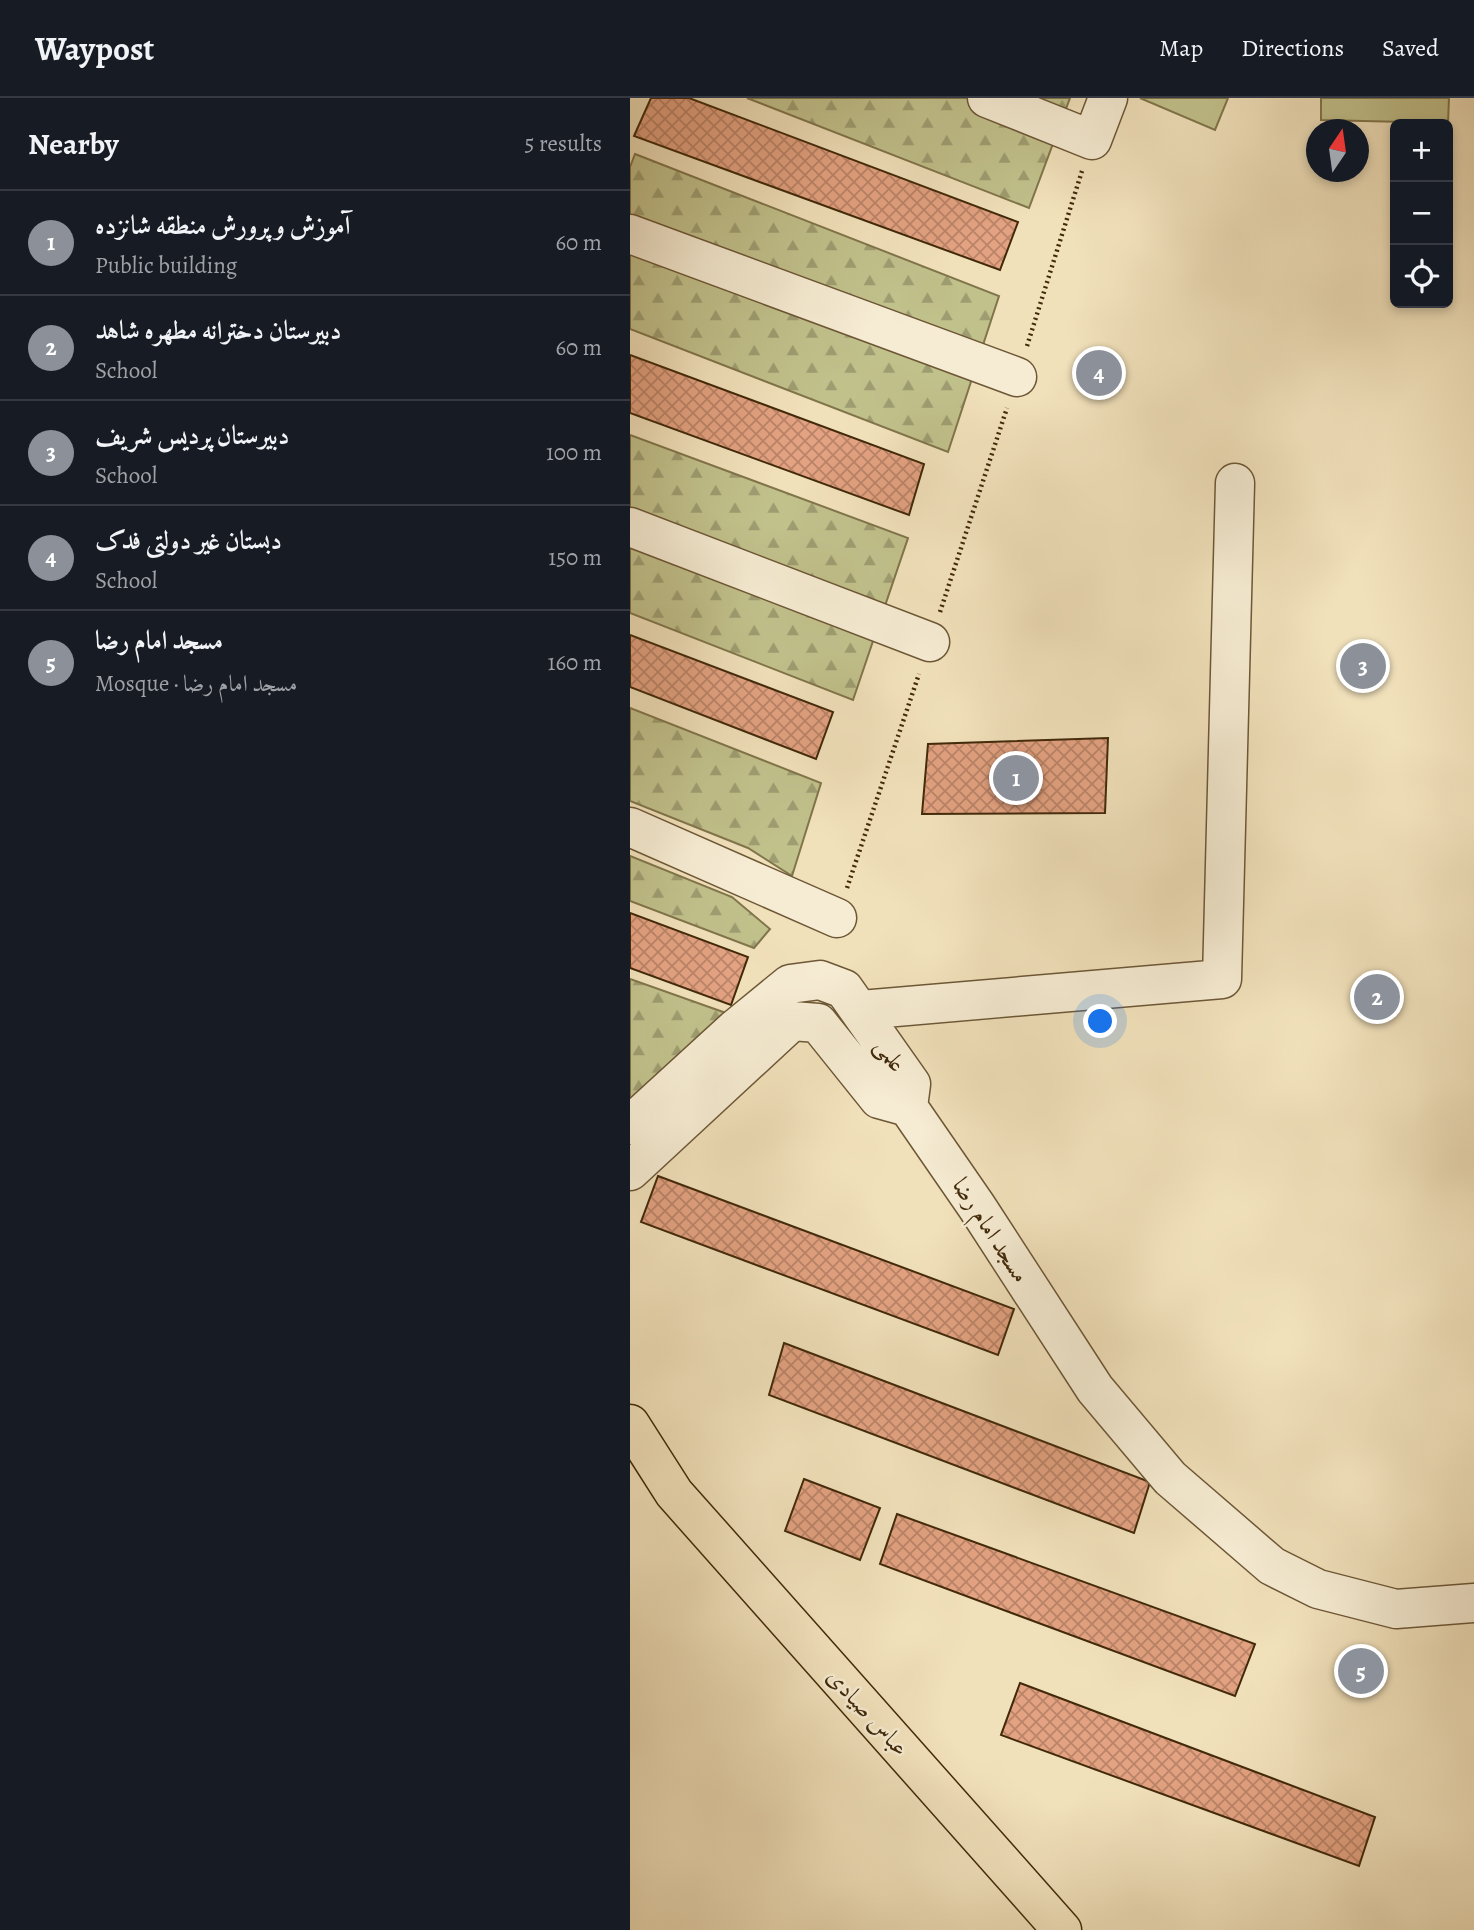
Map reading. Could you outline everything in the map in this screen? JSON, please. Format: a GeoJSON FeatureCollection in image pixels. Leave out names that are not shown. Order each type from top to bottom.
{"type":"FeatureCollection","features":[{"type":"Feature","properties":{"kind":"main road","name":"عباس صیادی"},"geometry":{"type":"LineString","coordinates":[[630,1424],[674,1493],[1062,1930]]}},
{"type":"Feature","properties":{"kind":"main road","name":"عباس صیادی"},"geometry":{"type":"LineString","coordinates":[[630,1467],[674,1493]]}},
{"type":"Feature","properties":{"kind":"street"},"geometry":{"type":"LineString","coordinates":[[987,98],[1092,140],[1108,98]]}},
{"type":"Feature","properties":{"kind":"street"},"geometry":{"type":"LineString","coordinates":[[630,234],[1017,377]]}},
{"type":"Feature","properties":{"kind":"street"},"geometry":{"type":"LineString","coordinates":[[630,1171],[792,1021],[818,1023],[852,1000],[1222,979],[1235,483]]}},
{"type":"Feature","properties":{"kind":"street"},"geometry":{"type":"LineString","coordinates":[[630,527],[930,642]]}},
{"type":"Feature","properties":{"kind":"street"},"geometry":{"type":"LineString","coordinates":[[630,827],[837,918]]}},
{"type":"Feature","properties":{"kind":"street"},"geometry":{"type":"LineString","coordinates":[[630,1125],[735,1029],[790,984],[820,981],[852,1000]]}},
{"type":"Feature","properties":{"kind":"street","name":"علمی"},"geometry":{"type":"LineString","coordinates":[[818,1023],[879,1099],[908,1107],[911,1084],[852,1000]]}},
{"type":"Feature","properties":{"kind":"street","name":"مسجد امام رضا"},"geometry":{"type":"LineString","coordinates":[[908,1107],[1095,1390],[1170,1478],[1272,1566],[1318,1589],[1396,1609],[1474,1603]]}},
{"type":"Feature","properties":{"kind":"path"},"geometry":{"type":"LineString","coordinates":[[837,918],[1017,377],[1092,140]]}},
{"type":"Feature","properties":{"kind":"green space"},"geometry":{"type":"Polygon","coordinates":[[[747,98],[1070,98],[1029,208],[747,98]]]}},
{"type":"Feature","properties":{"kind":"green space"},"geometry":{"type":"Polygon","coordinates":[[[1140,98],[1228,98],[1215,130],[1140,98]]]}},
{"type":"Feature","properties":{"kind":"green space"},"geometry":{"type":"Polygon","coordinates":[[[1321,98],[1449,98],[1448,119],[1390,119],[1390,122],[1321,119],[1321,98]]]}},
{"type":"Feature","properties":{"kind":"green space"},"geometry":{"type":"Polygon","coordinates":[[[635,154],[999,296],[948,452],[630,329],[630,167],[635,154]]]}},
{"type":"Feature","properties":{"kind":"green space"},"geometry":{"type":"Polygon","coordinates":[[[630,435],[908,538],[853,700],[630,613],[630,435]]]}},
{"type":"Feature","properties":{"kind":"green space"},"geometry":{"type":"Polygon","coordinates":[[[630,708],[821,783],[792,876],[748,848],[630,801],[630,708]]]}},
{"type":"Feature","properties":{"kind":"green space"},"geometry":{"type":"Polygon","coordinates":[[[630,856],[732,897],[770,929],[754,948],[630,901],[630,856]]]}},
{"type":"Feature","properties":{"kind":"green space"},"geometry":{"type":"Polygon","coordinates":[[[630,979],[726,1013],[630,1123],[630,979]]]}},
{"type":"Feature","properties":{"kind":"building"},"geometry":{"type":"Polygon","coordinates":[[[651,98],[689,98],[1018,222],[1000,270],[634,136],[651,98]]]}},
{"type":"Feature","properties":{"kind":"building"},"geometry":{"type":"Polygon","coordinates":[[[630,355],[924,464],[909,515],[630,413],[630,355]]]}},
{"type":"Feature","properties":{"kind":"building"},"geometry":{"type":"Polygon","coordinates":[[[630,635],[833,712],[816,759],[630,687],[630,635]]]}},
{"type":"Feature","properties":{"kind":"building"},"geometry":{"type":"Polygon","coordinates":[[[1108,738],[1105,813],[922,814],[928,744],[1108,738]]]}},
{"type":"Feature","properties":{"kind":"building"},"geometry":{"type":"Polygon","coordinates":[[[630,913],[748,957],[731,1005],[630,968],[630,913]]]}},
{"type":"Feature","properties":{"kind":"building"},"geometry":{"type":"Polygon","coordinates":[[[658,1176],[1014,1309],[998,1355],[641,1222],[658,1176]]]}},
{"type":"Feature","properties":{"kind":"building"},"geometry":{"type":"Polygon","coordinates":[[[784,1343],[1150,1482],[1134,1533],[769,1395],[784,1343]]]}},
{"type":"Feature","properties":{"kind":"building"},"geometry":{"type":"Polygon","coordinates":[[[804,1479],[880,1508],[860,1560],[785,1531],[804,1479]]]}},
{"type":"Feature","properties":{"kind":"building"},"geometry":{"type":"Polygon","coordinates":[[[897,1514],[1255,1644],[1235,1696],[880,1564],[897,1514]]]}},
{"type":"Feature","properties":{"kind":"building"},"geometry":{"type":"Polygon","coordinates":[[[1020,1683],[1375,1817],[1359,1866],[1001,1735],[1020,1683]]]}},
{"type":"Feature","properties":{"kind":"place","name":"دبستان غیر دولتی فدک"},"geometry":{"type":"Point","coordinates":[1099,373]}},
{"type":"Feature","properties":{"kind":"place","name":"دبیرستان پردیس شریف"},"geometry":{"type":"Point","coordinates":[1363,666]}},
{"type":"Feature","properties":{"kind":"place","name":"آموزش و پرورش منطقه شانزده"},"geometry":{"type":"Point","coordinates":[1016,778]}},
{"type":"Feature","properties":{"kind":"place","name":"دبیرستان دخترانه مطهره شاهد"},"geometry":{"type":"Point","coordinates":[1377,997]}},
{"type":"Feature","properties":{"kind":"place","name":"مسجد امام رضا"},"geometry":{"type":"Point","coordinates":[1361,1671]}}]}
